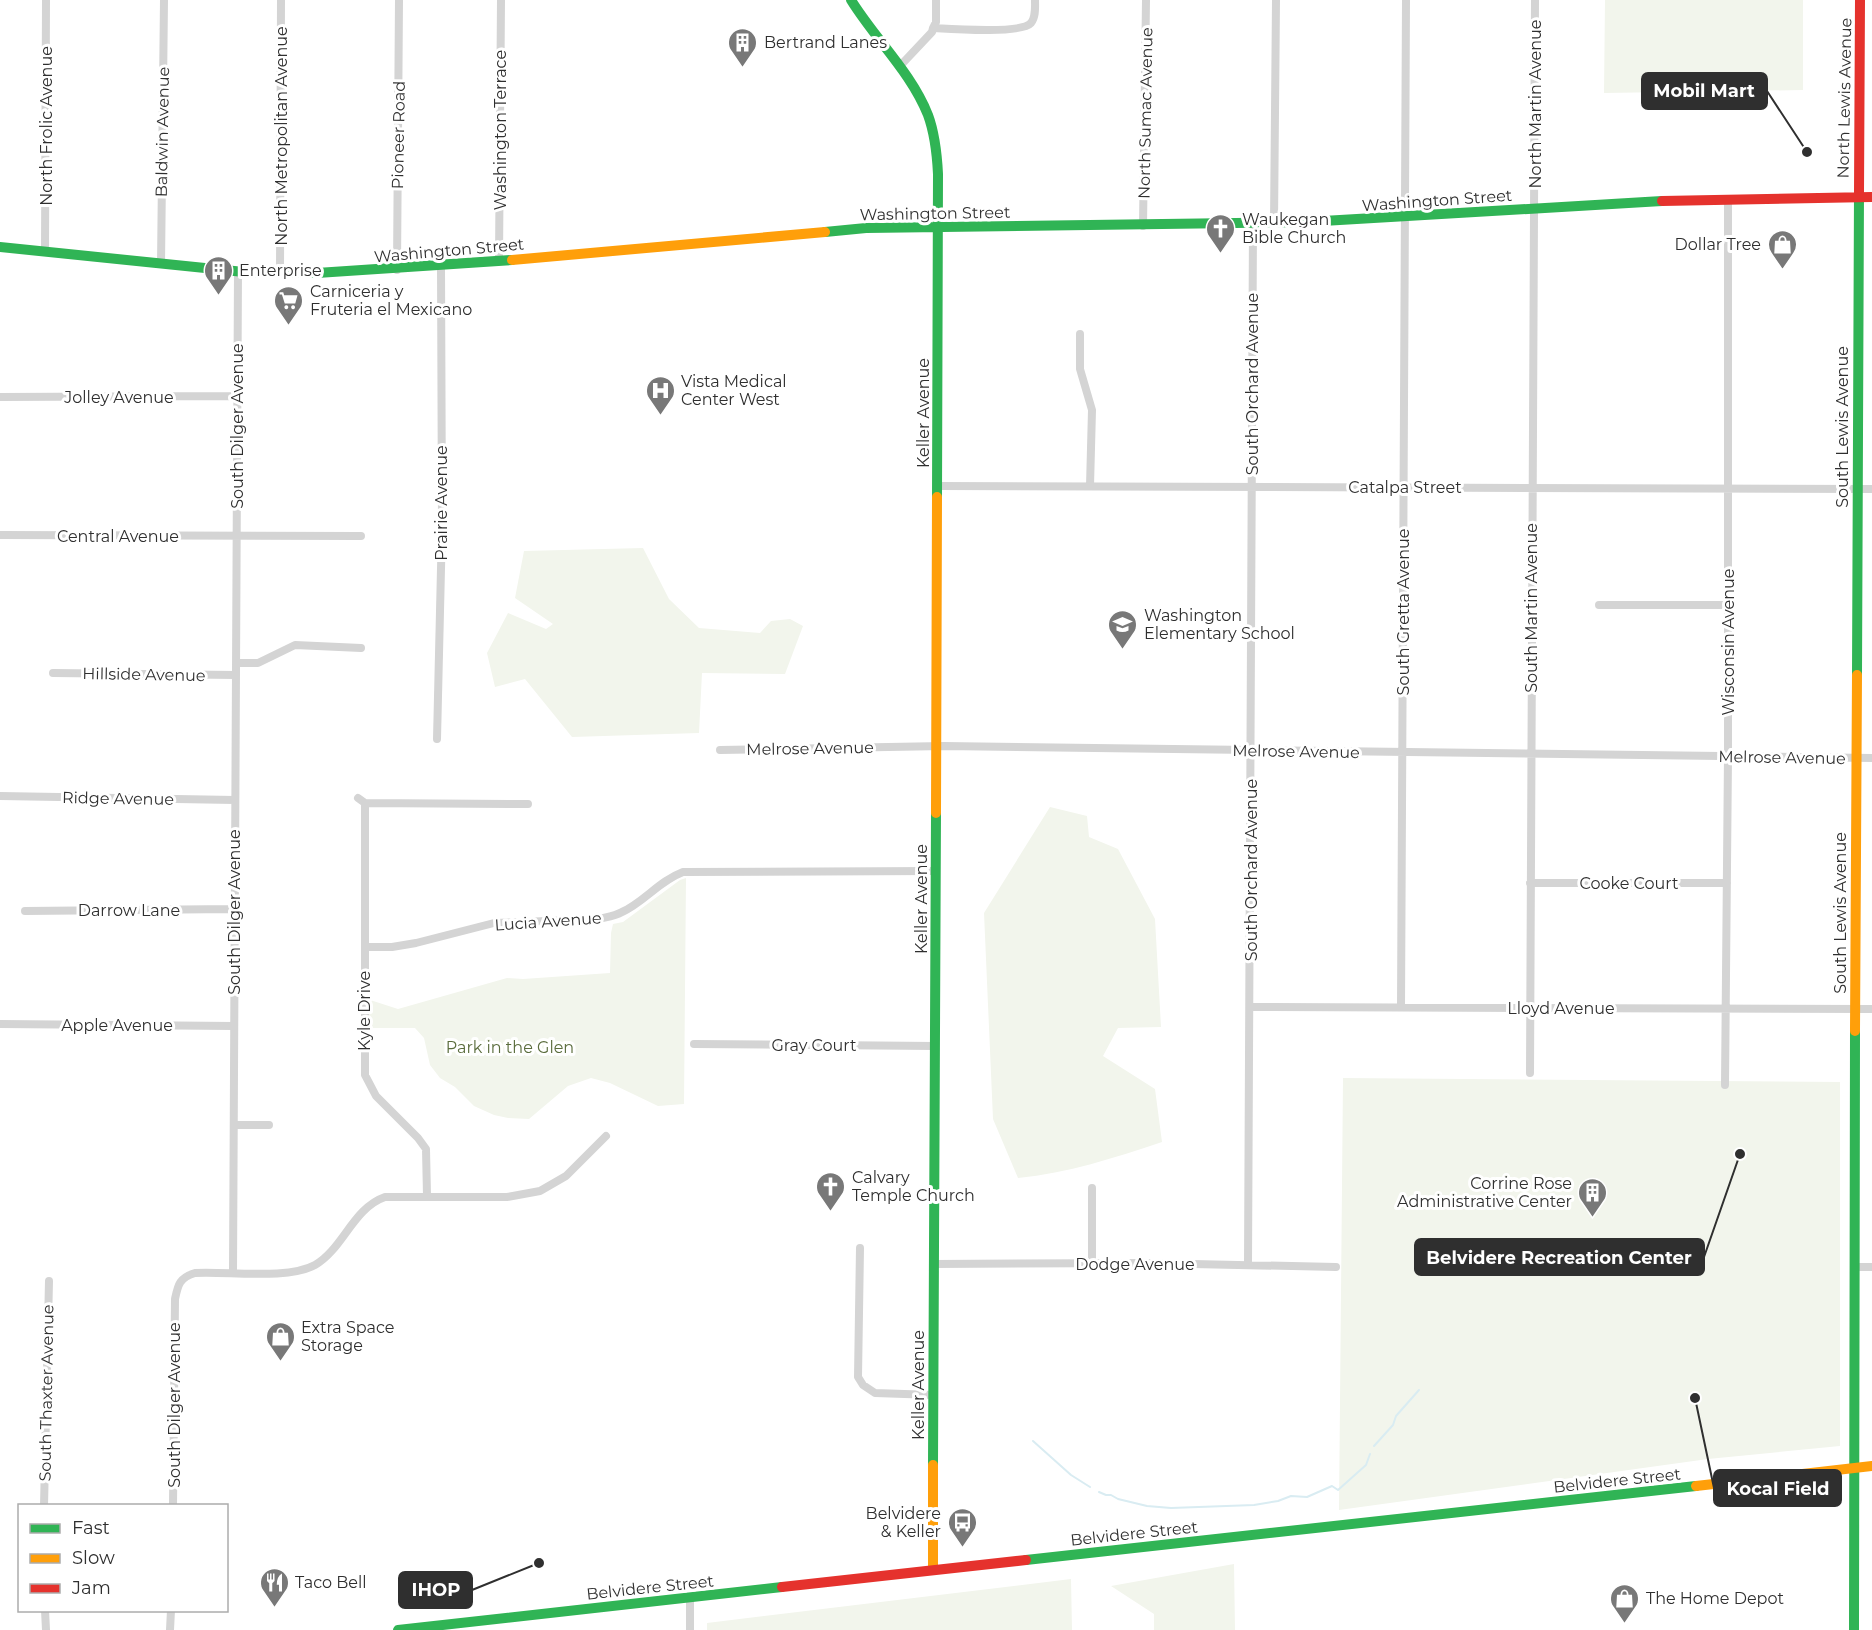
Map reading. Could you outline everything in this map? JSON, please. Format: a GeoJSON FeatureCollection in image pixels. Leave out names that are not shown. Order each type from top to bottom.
{"type":"FeatureCollection","features":[{"type":"Feature","properties":{"kind":"main road","name":"Keller Avenue"},"geometry":{"type":"LineString","coordinates":[[851,0],[875,37],[900,66],[922,102],[930,124],[937,163],[933,1570]]}},
{"type":"Feature","properties":{"kind":"main road","name":"North Lewis Avenue"},"geometry":{"type":"LineString","coordinates":[[1858,197],[1860,0]]}},
{"type":"Feature","properties":{"kind":"main road","name":"Washington Street"},"geometry":{"type":"LineString","coordinates":[[0,247],[238,271],[317,273],[397,270],[866,228],[1274,223],[1404,217],[1636,201],[1872,196]]}},
{"type":"Feature","properties":{"kind":"main road","name":"South Lewis Avenue"},"geometry":{"type":"LineString","coordinates":[[1854,1630],[1858,197]]}},
{"type":"Feature","properties":{"kind":"main road","name":"Belvidere Street"},"geometry":{"type":"LineString","coordinates":[[398,1630],[1872,1466]]}},
{"type":"Feature","properties":{"kind":"street","name":"North Frolic Avenue"},"geometry":{"type":"LineString","coordinates":[[45,252],[46,0]]}},
{"type":"Feature","properties":{"kind":"street","name":"Baldwin Avenue"},"geometry":{"type":"LineString","coordinates":[[161,264],[164,0]]}},
{"type":"Feature","properties":{"kind":"street","name":"North Metropolitan Avenue"},"geometry":{"type":"LineString","coordinates":[[280,272],[281,0]]}},
{"type":"Feature","properties":{"kind":"street","name":"Pioneer Road"},"geometry":{"type":"LineString","coordinates":[[397,270],[399,0]]}},
{"type":"Feature","properties":{"kind":"street","name":"Washington Terrace"},"geometry":{"type":"LineString","coordinates":[[499,261],[501,0]]}},
{"type":"Feature","properties":{"kind":"street"},"geometry":{"type":"LineString","coordinates":[[900,66],[932,32],[936,22],[936,0]]}},
{"type":"Feature","properties":{"kind":"street"},"geometry":{"type":"LineString","coordinates":[[933,28],[1007,30],[1024,27],[1031,23],[1035,15],[1035,0]]}},
{"type":"Feature","properties":{"kind":"street","name":"North Sumac Avenue"},"geometry":{"type":"LineString","coordinates":[[1143,226],[1146,0]]}},
{"type":"Feature","properties":{"kind":"street"},"geometry":{"type":"LineString","coordinates":[[1274,223],[1276,0]]}},
{"type":"Feature","properties":{"kind":"street","name":"South Gretta Avenue"},"geometry":{"type":"LineString","coordinates":[[1401,1007],[1406,0]]}},
{"type":"Feature","properties":{"kind":"street","name":"North Martin Avenue"},"geometry":{"type":"LineString","coordinates":[[1533,208],[1535,0]]}},
{"type":"Feature","properties":{"kind":"street","name":"Wisconsin Avenue"},"geometry":{"type":"LineString","coordinates":[[1725,1085],[1728,756],[1728,200]]}},
{"type":"Feature","properties":{"kind":"street","name":"South Martin Avenue"},"geometry":{"type":"LineString","coordinates":[[1530,1073],[1533,208]]}},
{"type":"Feature","properties":{"kind":"street","name":"South Orchard Avenue"},"geometry":{"type":"LineString","coordinates":[[1248,1265],[1253,223]]}},
{"type":"Feature","properties":{"kind":"street","name":"Prairie Avenue"},"geometry":{"type":"LineString","coordinates":[[437,739],[442,526],[441,266]]}},
{"type":"Feature","properties":{"kind":"street","name":"South Dilger Avenue"},"geometry":{"type":"LineString","coordinates":[[173,1504],[175,1299],[177,1289],[180,1280],[185,1276],[205,1272],[232,1272],[238,271]]}},
{"type":"Feature","properties":{"kind":"street"},"geometry":{"type":"LineString","coordinates":[[1080,334],[1080,369],[1092,410],[1090,486]]}},
{"type":"Feature","properties":{"kind":"street","name":"Jolley Avenue"},"geometry":{"type":"LineString","coordinates":[[0,397],[237,396]]}},
{"type":"Feature","properties":{"kind":"street","name":"Catalpa Street"},"geometry":{"type":"LineString","coordinates":[[937,486],[1872,489]]}},
{"type":"Feature","properties":{"kind":"street","name":"Central Avenue"},"geometry":{"type":"LineString","coordinates":[[0,535],[361,536]]}},
{"type":"Feature","properties":{"kind":"street"},"geometry":{"type":"LineString","coordinates":[[1599,605],[1728,605]]}},
{"type":"Feature","properties":{"kind":"street"},"geometry":{"type":"LineString","coordinates":[[236,663],[258,663],[295,645],[361,648]]}},
{"type":"Feature","properties":{"kind":"street","name":"Hillside Avenue"},"geometry":{"type":"LineString","coordinates":[[53,673],[236,675]]}},
{"type":"Feature","properties":{"kind":"street","name":"Melrose Avenue"},"geometry":{"type":"LineString","coordinates":[[720,750],[936,746],[1872,758]]}},
{"type":"Feature","properties":{"kind":"street","name":"Ridge Avenue"},"geometry":{"type":"LineString","coordinates":[[0,796],[235,800]]}},
{"type":"Feature","properties":{"kind":"street"},"geometry":{"type":"LineString","coordinates":[[358,798],[365,803],[528,804]]}},
{"type":"Feature","properties":{"kind":"street","name":"Kyle Drive"},"geometry":{"type":"LineString","coordinates":[[365,803],[365,1075],[376,1096],[426,1149],[427,1196]]}},
{"type":"Feature","properties":{"kind":"street","name":"Lucia Avenue"},"geometry":{"type":"LineString","coordinates":[[365,947],[392,947],[416,943],[494,923],[599,919],[613,916],[624,912],[664,881],[683,872],[936,871]]}},
{"type":"Feature","properties":{"kind":"street","name":"Cooke Court"},"geometry":{"type":"LineString","coordinates":[[1530,883],[1727,883]]}},
{"type":"Feature","properties":{"kind":"street","name":"Darrow Lane"},"geometry":{"type":"LineString","coordinates":[[25,911],[233,909]]}},
{"type":"Feature","properties":{"kind":"street","name":"Lloyd Avenue"},"geometry":{"type":"LineString","coordinates":[[1251,1007],[1872,1009]]}},
{"type":"Feature","properties":{"kind":"street","name":"Apple Avenue"},"geometry":{"type":"LineString","coordinates":[[0,1024],[234,1026]]}},
{"type":"Feature","properties":{"kind":"street","name":"Gray Court"},"geometry":{"type":"LineString","coordinates":[[694,1044],[935,1046]]}},
{"type":"Feature","properties":{"kind":"street"},"geometry":{"type":"LineString","coordinates":[[234,1125],[269,1125]]}},
{"type":"Feature","properties":{"kind":"street"},"geometry":{"type":"LineString","coordinates":[[232,1272],[290,1272],[306,1269],[333,1250],[346,1231],[377,1200],[385,1197],[507,1197],[540,1191],[566,1176],[606,1136]]}},
{"type":"Feature","properties":{"kind":"street"},"geometry":{"type":"LineString","coordinates":[[1092,1188],[1092,1263]]}},
{"type":"Feature","properties":{"kind":"street"},"geometry":{"type":"LineString","coordinates":[[860,1248],[858,1377],[863,1385],[875,1393],[934,1395]]}},
{"type":"Feature","properties":{"kind":"street","name":"Dodge Avenue"},"geometry":{"type":"LineString","coordinates":[[934,1264],[1092,1263],[1336,1267]]}},
{"type":"Feature","properties":{"kind":"street"},"geometry":{"type":"LineString","coordinates":[[1855,1267],[1872,1267]]}},
{"type":"Feature","properties":{"kind":"street","name":"South Thaxter Avenue"},"geometry":{"type":"LineString","coordinates":[[44,1504],[49,1281]]}},
{"type":"Feature","properties":{"kind":"street"},"geometry":{"type":"LineString","coordinates":[[690,1597],[690,1630]]}},
{"type":"Feature","properties":{"kind":"street"},"geometry":{"type":"LineString","coordinates":[[45,1612],[46,1630]]}},
{"type":"Feature","properties":{"kind":"street"},"geometry":{"type":"LineString","coordinates":[[170,1630],[171,1612]]}},
{"type":"Feature","properties":{"kind":"green space"},"geometry":{"type":"Polygon","coordinates":[[[1605,0],[1803,0],[1803,90],[1604,93],[1605,0]]]}},
{"type":"Feature","properties":{"kind":"green space"},"geometry":{"type":"Polygon","coordinates":[[[643,548],[669,599],[699,628],[760,633],[771,621],[790,619],[803,626],[785,674],[702,673],[699,733],[572,737],[525,679],[495,687],[487,653],[508,613],[546,629],[553,624],[515,598],[524,551],[643,548]]]}},
{"type":"Feature","properties":{"kind":"green space"},"geometry":{"type":"Polygon","coordinates":[[[1050,807],[1087,816],[1089,837],[1118,849],[1155,919],[1161,1027],[1118,1028],[1103,1056],[1155,1089],[1162,1142],[1073,1169],[1018,1178],[993,1119],[984,913],[1050,807]]]}},
{"type":"Feature","properties":{"kind":"green space","name":"Park in the Glen"},"geometry":{"type":"Polygon","coordinates":[[[686,878],[684,1104],[658,1106],[610,1083],[591,1078],[568,1086],[529,1119],[494,1115],[474,1106],[455,1087],[440,1078],[430,1065],[424,1038],[415,1028],[367,1028],[367,999],[398,1009],[507,978],[610,973],[613,924],[623,922],[686,878]]]}},
{"type":"Feature","properties":{"kind":"green space"},"geometry":{"type":"Polygon","coordinates":[[[1343,1078],[1840,1082],[1840,1446],[1708,1459],[1339,1510],[1343,1078]]]}},
{"type":"Feature","properties":{"kind":"green space"},"geometry":{"type":"Polygon","coordinates":[[[1234,1564],[1235,1630],[1154,1630],[1154,1614],[1111,1586],[1234,1564]]]}},
{"type":"Feature","properties":{"kind":"green space"},"geometry":{"type":"Polygon","coordinates":[[[1071,1579],[1072,1630],[707,1630],[707,1623],[1071,1579]]]}},
{"type":"Feature","properties":{"kind":"waterway"},"geometry":{"type":"LineString","coordinates":[[1374,1446],[1419,1390]]}},
{"type":"Feature","properties":{"kind":"waterway"},"geometry":{"type":"LineString","coordinates":[[1033,1441],[1071,1475],[1090,1487]]}},
{"type":"Feature","properties":{"kind":"waterway"},"geometry":{"type":"LineString","coordinates":[[1099,1492],[1147,1506],[1171,1508],[1254,1505],[1291,1496],[1307,1497],[1332,1486],[1338,1490],[1366,1465],[1370,1454]]}},
{"type":"Feature","properties":{"kind":"traffic: fast"},"geometry":{"type":"LineString","coordinates":[[851,0],[912,84],[928,115],[934,137],[938,174],[937,497]]}},
{"type":"Feature","properties":{"kind":"traffic: fast"},"geometry":{"type":"LineString","coordinates":[[1857,675],[1859,192]]}},
{"type":"Feature","properties":{"kind":"traffic: fast"},"geometry":{"type":"LineString","coordinates":[[825,232],[866,228],[1306,222],[1662,201]]}},
{"type":"Feature","properties":{"kind":"traffic: fast"},"geometry":{"type":"LineString","coordinates":[[0,247],[244,272],[317,273],[512,260]]}},
{"type":"Feature","properties":{"kind":"traffic: fast"},"geometry":{"type":"LineString","coordinates":[[933,1465],[936,813]]}},
{"type":"Feature","properties":{"kind":"traffic: fast"},"geometry":{"type":"LineString","coordinates":[[1854,1630],[1855,1031]]}},
{"type":"Feature","properties":{"kind":"traffic: fast"},"geometry":{"type":"LineString","coordinates":[[1026,1560],[1696,1486]]}},
{"type":"Feature","properties":{"kind":"traffic: fast"},"geometry":{"type":"LineString","coordinates":[[398,1630],[782,1587]]}},
{"type":"Feature","properties":{"kind":"traffic: slow"},"geometry":{"type":"LineString","coordinates":[[512,260],[825,232]]}},
{"type":"Feature","properties":{"kind":"traffic: slow"},"geometry":{"type":"LineString","coordinates":[[936,813],[937,497]]}},
{"type":"Feature","properties":{"kind":"traffic: slow"},"geometry":{"type":"LineString","coordinates":[[1855,1031],[1857,675]]}},
{"type":"Feature","properties":{"kind":"traffic: slow"},"geometry":{"type":"LineString","coordinates":[[933,1465],[933,1570]]}},
{"type":"Feature","properties":{"kind":"traffic: slow"},"geometry":{"type":"LineString","coordinates":[[1696,1486],[1872,1466]]}},
{"type":"Feature","properties":{"kind":"traffic: jam"},"geometry":{"type":"LineString","coordinates":[[1859,192],[1860,0]]}},
{"type":"Feature","properties":{"kind":"traffic: jam"},"geometry":{"type":"LineString","coordinates":[[1662,201],[1872,197]]}},
{"type":"Feature","properties":{"kind":"traffic: jam"},"geometry":{"type":"LineString","coordinates":[[782,1587],[1026,1560]]}},
{"type":"Feature","properties":{"kind":"place","name":"Bertrand Lanes"},"geometry":{"type":"Point","coordinates":[743,68]}},
{"type":"Feature","properties":{"kind":"place","name":"Mobil Mart"},"geometry":{"type":"Point","coordinates":[1807,152]}},
{"type":"Feature","properties":{"kind":"place","name":"Waukegan Bible Church"},"geometry":{"type":"Point","coordinates":[1221,254]}},
{"type":"Feature","properties":{"kind":"place","name":"Dollar Tree"},"geometry":{"type":"Point","coordinates":[1782,270]}},
{"type":"Feature","properties":{"kind":"place","name":"Enterprise"},"geometry":{"type":"Point","coordinates":[218,296]}},
{"type":"Feature","properties":{"kind":"place","name":"Carniceria y Fruteria el Mexicano"},"geometry":{"type":"Point","coordinates":[289,326]}},
{"type":"Feature","properties":{"kind":"place","name":"Vista Medical Center West"},"geometry":{"type":"Point","coordinates":[660,416]}},
{"type":"Feature","properties":{"kind":"place","name":"Washington Elementary School"},"geometry":{"type":"Point","coordinates":[1123,650]}},
{"type":"Feature","properties":{"kind":"place","name":"Belvidere Recreation Center"},"geometry":{"type":"Point","coordinates":[1740,1154]}},
{"type":"Feature","properties":{"kind":"place","name":"Calvary Temple Church"},"geometry":{"type":"Point","coordinates":[831,1212]}},
{"type":"Feature","properties":{"kind":"place","name":"Corrine Rose Administrative Center"},"geometry":{"type":"Point","coordinates":[1593,1218]}},
{"type":"Feature","properties":{"kind":"place","name":"Extra Space Storage"},"geometry":{"type":"Point","coordinates":[280,1362]}},
{"type":"Feature","properties":{"kind":"place","name":"Kocal Field"},"geometry":{"type":"Point","coordinates":[1695,1398]}},
{"type":"Feature","properties":{"kind":"place","name":"Belvidere & Keller"},"geometry":{"type":"Point","coordinates":[962,1548]}},
{"type":"Feature","properties":{"kind":"place","name":"IHOP"},"geometry":{"type":"Point","coordinates":[539,1563]}},
{"type":"Feature","properties":{"kind":"place","name":"Taco Bell"},"geometry":{"type":"Point","coordinates":[274,1608]}},
{"type":"Feature","properties":{"kind":"place","name":"The Home Depot"},"geometry":{"type":"Point","coordinates":[1625,1624]}}]}
